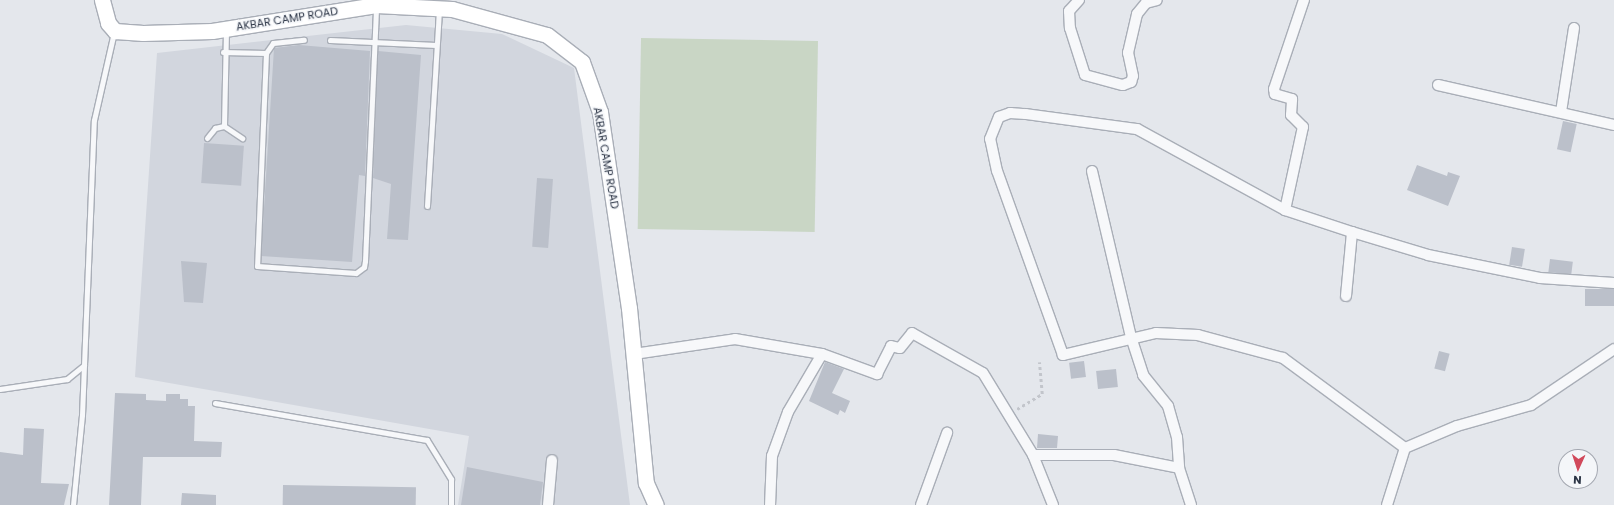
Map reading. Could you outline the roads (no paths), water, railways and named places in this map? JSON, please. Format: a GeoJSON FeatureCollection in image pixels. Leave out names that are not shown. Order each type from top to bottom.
{"type":"FeatureCollection","features":[{"type":"Feature","properties":{"kind":"street"},"geometry":{"type":"LineString","coordinates":[[102,0],[108,22],[115,31]]}},
{"type":"Feature","properties":{"kind":"street"},"geometry":{"type":"LineString","coordinates":[[1079,0],[1069,11],[1070,28],[1085,75],[1123,85],[1131,82],[1133,76],[1128,53],[1137,14],[1146,3],[1157,0]]}},
{"type":"Feature","properties":{"kind":"street"},"geometry":{"type":"LineString","coordinates":[[1285,210],[1303,127],[1291,115],[1292,99],[1275,94],[1274,89],[1304,0]]}},
{"type":"Feature","properties":{"kind":"street","name":"AKBAR CAMP ROAD"},"geometry":{"type":"LineString","coordinates":[[115,31],[226,29],[376,5],[439,8],[496,18],[547,35],[582,62],[600,112],[634,354],[646,483],[656,505]]}},
{"type":"Feature","properties":{"kind":"street"},"geometry":{"type":"LineString","coordinates":[[1561,112],[1574,28]]}},
{"type":"Feature","properties":{"kind":"street"},"geometry":{"type":"LineString","coordinates":[[1438,85],[1614,125]]}},
{"type":"Feature","properties":{"kind":"street"},"geometry":{"type":"LineString","coordinates":[[1405,448],[1283,358],[1198,335],[1156,333],[1131,337],[1063,355],[997,171],[990,139],[999,117],[1010,112],[1137,129],[1285,210],[1352,232],[1428,255],[1540,278],[1614,284]]}},
{"type":"Feature","properties":{"kind":"street"},"geometry":{"type":"LineString","coordinates":[[1092,171],[1131,337],[1143,375],[1168,406],[1177,437],[1178,468],[1191,505]]}},
{"type":"Feature","properties":{"kind":"street"},"geometry":{"type":"LineString","coordinates":[[1346,296],[1352,232]]}},
{"type":"Feature","properties":{"kind":"street"},"geometry":{"type":"LineString","coordinates":[[634,354],[735,339],[822,354],[877,374],[891,346],[900,348],[912,333],[983,374],[1032,455],[1053,505]]}},
{"type":"Feature","properties":{"kind":"street"},"geometry":{"type":"LineString","coordinates":[[1387,505],[1405,448],[1457,426],[1531,405],[1614,349]]}},
{"type":"Feature","properties":{"kind":"street"},"geometry":{"type":"LineString","coordinates":[[770,505],[772,456],[788,412],[822,354]]}},
{"type":"Feature","properties":{"kind":"street"},"geometry":{"type":"LineString","coordinates":[[921,505],[947,433]]}},
{"type":"Feature","properties":{"kind":"street"},"geometry":{"type":"LineString","coordinates":[[1032,455],[1114,455],[1178,468]]}},
{"type":"Feature","properties":{"kind":"street"},"geometry":{"type":"LineString","coordinates":[[548,505],[552,460]]}},
{"type":"Feature","properties":{"kind":"lane"},"geometry":{"type":"LineString","coordinates":[[304,40],[273,43],[266,53],[255,261],[260,268],[356,273],[361,271],[364,261],[376,5]]}},
{"type":"Feature","properties":{"kind":"lane"},"geometry":{"type":"LineString","coordinates":[[427,206],[439,8]]}},
{"type":"Feature","properties":{"kind":"lane"},"geometry":{"type":"LineString","coordinates":[[224,126],[223,52],[226,29]]}},
{"type":"Feature","properties":{"kind":"lane"},"geometry":{"type":"LineString","coordinates":[[73,505],[84,365],[94,120],[115,31]]}},
{"type":"Feature","properties":{"kind":"lane"},"geometry":{"type":"LineString","coordinates":[[330,40],[436,45]]}},
{"type":"Feature","properties":{"kind":"lane"},"geometry":{"type":"LineString","coordinates":[[223,52],[266,53]]}},
{"type":"Feature","properties":{"kind":"lane"},"geometry":{"type":"LineString","coordinates":[[207,138],[216,128],[224,126],[242,138]]}},
{"type":"Feature","properties":{"kind":"lane"},"geometry":{"type":"LineString","coordinates":[[0,389],[67,379],[84,365]]}},
{"type":"Feature","properties":{"kind":"lane"},"geometry":{"type":"LineString","coordinates":[[215,403],[427,440],[451,479],[451,505]]}}]}
